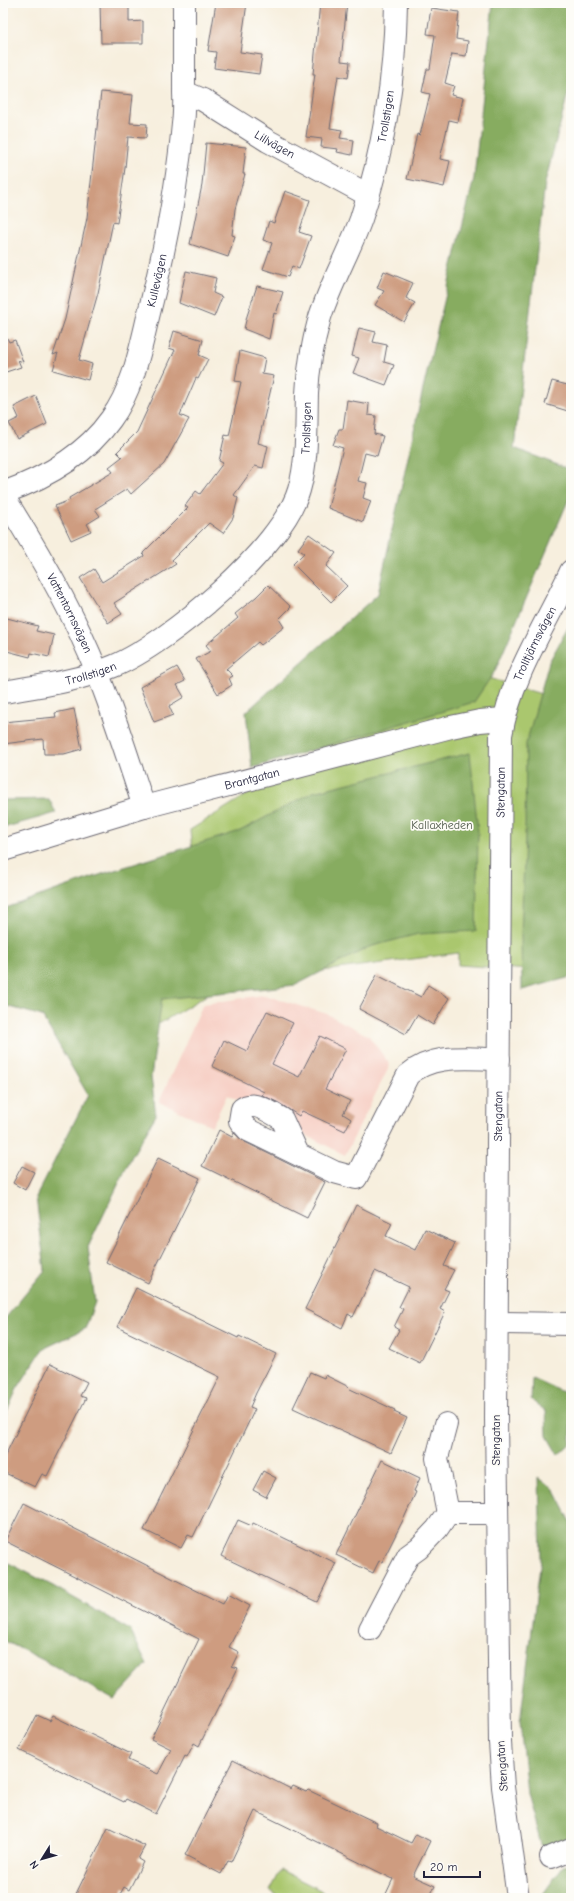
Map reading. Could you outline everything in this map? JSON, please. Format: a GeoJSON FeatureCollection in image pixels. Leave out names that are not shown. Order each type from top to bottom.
{"type":"FeatureCollection","features":[{"type":"Feature","properties":{"kind":"street","name":"Kullevägen"},"geometry":{"type":"LineString","coordinates":[[3,492],[50,472],[80,452],[96,438],[112,418],[124,396],[134,371],[166,237],[183,129],[184,3]]}},
{"type":"Feature","properties":{"kind":"street","name":"Trollstigen"},"geometry":{"type":"LineString","coordinates":[[3,692],[54,683],[97,672],[115,666],[134,655],[182,625],[213,599],[278,531],[298,492],[306,450],[307,393],[313,346],[321,315],[353,239],[368,195],[378,158],[390,91],[396,3]]}},
{"type":"Feature","properties":{"kind":"street","name":"Lillvägen"},"geometry":{"type":"LineString","coordinates":[[184,92],[203,100],[268,141],[368,195]]}},
{"type":"Feature","properties":{"kind":"street","name":"Vattentornsvägen"},"geometry":{"type":"LineString","coordinates":[[3,496],[21,524],[68,610],[97,672],[144,807]]}},
{"type":"Feature","properties":{"kind":"street","name":"Trolltjärnsvägen"},"geometry":{"type":"LineString","coordinates":[[503,719],[518,679],[571,571]]}},
{"type":"Feature","properties":{"kind":"street","name":"Brantgatan"},"geometry":{"type":"LineString","coordinates":[[3,850],[144,807],[451,727],[480,721],[503,719]]}},
{"type":"Feature","properties":{"kind":"street","name":"Stengatan"},"geometry":{"type":"LineString","coordinates":[[503,719],[500,750],[496,1513],[500,1742],[503,1787],[518,1898]]}},
{"type":"Feature","properties":{"kind":"street"},"geometry":{"type":"LineString","coordinates":[[298,1154],[334,1172],[356,1178],[408,1075],[424,1063],[444,1059],[499,1059]]}},
{"type":"Feature","properties":{"kind":"street"},"geometry":{"type":"LineString","coordinates":[[497,1323],[571,1324]]}},
{"type":"Feature","properties":{"kind":"street"},"geometry":{"type":"LineString","coordinates":[[370,1629],[408,1556],[419,1548],[437,1529],[448,1513],[438,1458],[446,1424]]}},
{"type":"Feature","properties":{"kind":"street"},"geometry":{"type":"LineString","coordinates":[[448,1513],[496,1513]]}},
{"type":"Feature","properties":{"kind":"shaded area"},"geometry":{"type":"Polygon","coordinates":[[[264,995],[327,1014],[369,1036],[390,1065],[345,1155],[227,1095],[212,1126],[159,1102],[203,1004],[264,995]]]}},
{"type":"Feature","properties":{"kind":"green space"},"geometry":{"type":"Polygon","coordinates":[[[493,3],[571,3],[571,82],[545,183],[514,448],[571,470],[571,494],[495,671],[474,702],[252,768],[246,712],[378,594],[423,389],[474,178],[493,3]]]}},
{"type":"Feature","properties":{"kind":"green space"},"geometry":{"type":"Polygon","coordinates":[[[571,622],[571,977],[522,990],[521,935],[525,836],[526,744],[549,662],[571,622]]]}},
{"type":"Feature","properties":{"kind":"green space","name":"Kallaxheden"},"geometry":{"type":"Polygon","coordinates":[[[452,667],[571,703],[571,973],[458,965],[458,953],[225,984],[119,1048],[200,930],[190,830],[452,667]]]}},
{"type":"Feature","properties":{"kind":"green space"},"geometry":{"type":"Polygon","coordinates":[[[470,753],[478,832],[476,931],[418,934],[369,947],[296,985],[162,999],[151,1077],[156,1115],[132,1156],[88,1247],[95,1302],[85,1329],[43,1349],[17,1389],[3,1420],[3,1321],[45,1270],[36,1197],[88,1095],[42,1016],[3,1005],[3,909],[102,874],[240,831],[313,792],[470,753]]]}},
{"type":"Feature","properties":{"kind":"green space"},"geometry":{"type":"Polygon","coordinates":[[[49,799],[56,813],[3,828],[3,800],[49,799]]]}},
{"type":"Feature","properties":{"kind":"green space"},"geometry":{"type":"Polygon","coordinates":[[[532,1378],[563,1392],[571,1386],[571,1443],[558,1455],[547,1436],[546,1411],[531,1400],[532,1378]]]}},
{"type":"Feature","properties":{"kind":"green space"},"geometry":{"type":"Polygon","coordinates":[[[539,1478],[554,1489],[571,1522],[571,1838],[543,1852],[527,1794],[520,1722],[541,1559],[539,1478]]]}},
{"type":"Feature","properties":{"kind":"green space"},"geometry":{"type":"Polygon","coordinates":[[[3,1560],[53,1586],[130,1630],[147,1664],[114,1700],[47,1662],[3,1640],[3,1560]]]}},
{"type":"Feature","properties":{"kind":"green space"},"geometry":{"type":"Polygon","coordinates":[[[571,1865],[571,1898],[544,1898],[543,1894],[563,1866],[571,1865]]]}},
{"type":"Feature","properties":{"kind":"green space"},"geometry":{"type":"Polygon","coordinates":[[[281,1870],[326,1893],[324,1898],[284,1898],[270,1891],[281,1870]]]}},
{"type":"Feature","properties":{"kind":"building"},"geometry":{"type":"Polygon","coordinates":[[[100,3],[129,3],[129,22],[143,21],[143,43],[101,43],[100,3]]]}},
{"type":"Feature","properties":{"kind":"building"},"geometry":{"type":"Polygon","coordinates":[[[216,3],[247,3],[240,52],[262,55],[259,74],[214,68],[216,52],[208,51],[216,3]]]}},
{"type":"Feature","properties":{"kind":"building"},"geometry":{"type":"Polygon","coordinates":[[[320,3],[347,3],[341,61],[350,62],[348,78],[338,76],[330,128],[342,130],[340,138],[354,140],[352,155],[337,152],[338,149],[321,147],[322,139],[306,137],[315,74],[313,74],[320,3]]]}},
{"type":"Feature","properties":{"kind":"building"},"geometry":{"type":"Polygon","coordinates":[[[431,8],[459,12],[456,39],[468,41],[466,56],[452,54],[445,83],[454,86],[451,95],[463,98],[458,122],[449,120],[440,159],[450,161],[444,187],[407,179],[417,134],[420,135],[430,94],[422,92],[427,69],[430,69],[435,35],[427,34],[431,8]]]}},
{"type":"Feature","properties":{"kind":"building"},"geometry":{"type":"Polygon","coordinates":[[[101,92],[133,95],[130,123],[147,124],[146,138],[128,137],[117,223],[113,222],[98,293],[79,360],[92,364],[88,380],[53,370],[58,353],[53,355],[65,319],[87,218],[101,92]]]}},
{"type":"Feature","properties":{"kind":"building"},"geometry":{"type":"Polygon","coordinates":[[[206,143],[246,147],[243,174],[245,174],[235,209],[232,235],[235,236],[228,257],[190,244],[202,185],[206,143]]]}},
{"type":"Feature","properties":{"kind":"building"},"geometry":{"type":"Polygon","coordinates":[[[285,191],[310,200],[299,232],[311,236],[299,269],[292,266],[288,277],[263,269],[272,243],[263,240],[269,221],[274,223],[285,191]]]}},
{"type":"Feature","properties":{"kind":"building"},"geometry":{"type":"Polygon","coordinates":[[[186,271],[216,278],[213,293],[222,297],[214,317],[179,303],[186,271]]]}},
{"type":"Feature","properties":{"kind":"building"},"geometry":{"type":"Polygon","coordinates":[[[384,271],[413,283],[406,298],[415,303],[404,322],[375,305],[384,291],[377,288],[384,271]]]}},
{"type":"Feature","properties":{"kind":"building"},"geometry":{"type":"Polygon","coordinates":[[[257,286],[283,292],[276,314],[274,313],[269,339],[244,329],[257,286]]]}},
{"type":"Feature","properties":{"kind":"building"},"geometry":{"type":"Polygon","coordinates":[[[359,328],[376,332],[373,342],[387,345],[384,362],[394,365],[386,385],[353,373],[359,358],[352,356],[359,328]]]}},
{"type":"Feature","properties":{"kind":"building"},"geometry":{"type":"Polygon","coordinates":[[[3,330],[9,342],[15,340],[23,362],[18,360],[21,367],[3,373],[3,330]]]}},
{"type":"Feature","properties":{"kind":"building"},"geometry":{"type":"Polygon","coordinates":[[[174,331],[203,340],[199,355],[208,359],[198,379],[196,378],[180,415],[189,419],[164,464],[131,494],[127,489],[95,509],[100,516],[87,524],[91,531],[71,540],[55,506],[70,500],[69,498],[113,472],[109,467],[122,457],[117,452],[137,432],[175,350],[169,348],[174,331]]]}},
{"type":"Feature","properties":{"kind":"building"},"geometry":{"type":"Polygon","coordinates":[[[240,351],[265,358],[262,374],[274,376],[258,443],[268,446],[263,468],[255,466],[234,495],[238,498],[233,518],[223,533],[209,523],[172,560],[176,564],[114,603],[122,614],[108,623],[80,578],[94,569],[102,582],[144,556],[143,553],[188,508],[185,506],[196,491],[200,494],[223,463],[219,461],[225,435],[229,436],[241,382],[235,381],[240,351]]]}},
{"type":"Feature","properties":{"kind":"building"},"geometry":{"type":"Polygon","coordinates":[[[552,381],[571,386],[571,412],[545,404],[552,381]]]}},
{"type":"Feature","properties":{"kind":"building"},"geometry":{"type":"Polygon","coordinates":[[[36,396],[47,424],[17,439],[9,423],[19,418],[14,407],[36,396]]]}},
{"type":"Feature","properties":{"kind":"building"},"geometry":{"type":"Polygon","coordinates":[[[347,400],[369,404],[368,415],[376,416],[374,434],[383,436],[377,456],[365,453],[358,481],[367,483],[363,498],[371,501],[363,522],[328,508],[343,448],[333,445],[339,429],[343,429],[347,400]]]}},
{"type":"Feature","properties":{"kind":"building"},"geometry":{"type":"Polygon","coordinates":[[[309,534],[336,553],[326,566],[347,586],[331,602],[293,564],[304,553],[298,549],[309,534]]]}},
{"type":"Feature","properties":{"kind":"building"},"geometry":{"type":"Polygon","coordinates":[[[268,585],[291,607],[279,619],[284,627],[261,645],[258,642],[226,669],[233,676],[229,678],[232,685],[218,694],[196,659],[211,651],[206,645],[238,618],[235,614],[268,585]]]}},
{"type":"Feature","properties":{"kind":"building"},"geometry":{"type":"Polygon","coordinates":[[[3,617],[38,626],[36,631],[54,635],[49,657],[31,653],[30,657],[3,650],[3,617]]]}},
{"type":"Feature","properties":{"kind":"building"},"geometry":{"type":"Polygon","coordinates":[[[177,667],[185,681],[177,685],[184,697],[169,706],[173,715],[154,722],[140,687],[177,667]]]}},
{"type":"Feature","properties":{"kind":"building"},"geometry":{"type":"Polygon","coordinates":[[[74,709],[82,749],[64,754],[44,754],[43,739],[3,744],[3,722],[56,717],[55,713],[74,709]]]}},
{"type":"Feature","properties":{"kind":"building"},"geometry":{"type":"Polygon","coordinates":[[[377,975],[421,997],[428,985],[449,998],[433,1025],[417,1015],[406,1034],[359,1009],[377,975]]]}},
{"type":"Feature","properties":{"kind":"building"},"geometry":{"type":"Polygon","coordinates":[[[267,1011],[293,1023],[272,1064],[299,1077],[320,1036],[346,1049],[325,1089],[350,1101],[343,1114],[351,1119],[345,1131],[302,1111],[299,1116],[279,1103],[262,1095],[264,1092],[212,1066],[224,1040],[247,1051],[267,1011]]]}},
{"type":"Feature","properties":{"kind":"building"},"geometry":{"type":"Polygon","coordinates":[[[219,1130],[232,1137],[234,1133],[243,1141],[325,1182],[307,1218],[202,1166],[219,1130]]]}},
{"type":"Feature","properties":{"kind":"building"},"geometry":{"type":"Polygon","coordinates":[[[158,1158],[200,1178],[148,1283],[106,1262],[158,1158]]]}},
{"type":"Feature","properties":{"kind":"building"},"geometry":{"type":"Polygon","coordinates":[[[22,1166],[34,1172],[25,1190],[13,1183],[22,1166]]]}},
{"type":"Feature","properties":{"kind":"building"},"geometry":{"type":"Polygon","coordinates":[[[356,1205],[392,1223],[386,1236],[415,1250],[425,1229],[455,1243],[444,1266],[454,1270],[444,1289],[449,1291],[440,1309],[445,1312],[420,1363],[389,1348],[399,1330],[394,1327],[403,1309],[399,1307],[409,1287],[375,1271],[353,1317],[348,1314],[342,1328],[305,1309],[356,1205]]]}},
{"type":"Feature","properties":{"kind":"building"},"geometry":{"type":"Polygon","coordinates":[[[136,1288],[238,1338],[239,1336],[276,1354],[250,1407],[255,1409],[193,1537],[188,1535],[181,1548],[144,1530],[220,1377],[117,1327],[136,1288]]]}},
{"type":"Feature","properties":{"kind":"building"},"geometry":{"type":"Polygon","coordinates":[[[50,1364],[87,1382],[80,1396],[86,1398],[47,1476],[42,1474],[35,1487],[3,1472],[3,1460],[50,1364]]]}},
{"type":"Feature","properties":{"kind":"building"},"geometry":{"type":"Polygon","coordinates":[[[310,1372],[324,1378],[325,1375],[349,1387],[348,1388],[395,1410],[394,1412],[407,1418],[391,1453],[293,1408],[310,1372]]]}},
{"type":"Feature","properties":{"kind":"building"},"geometry":{"type":"Polygon","coordinates":[[[382,1460],[420,1478],[414,1491],[416,1492],[405,1516],[382,1562],[379,1561],[373,1573],[336,1555],[382,1460]]]}},
{"type":"Feature","properties":{"kind":"building"},"geometry":{"type":"Polygon","coordinates":[[[263,1471],[276,1478],[266,1497],[253,1490],[263,1471]]]}},
{"type":"Feature","properties":{"kind":"building"},"geometry":{"type":"Polygon","coordinates":[[[24,1503],[223,1604],[228,1594],[250,1606],[229,1647],[239,1652],[232,1666],[238,1668],[199,1746],[194,1743],[187,1757],[185,1756],[156,1814],[126,1799],[124,1802],[19,1750],[37,1715],[50,1721],[53,1716],[131,1754],[128,1760],[158,1774],[171,1749],[151,1739],[199,1639],[5,1541],[24,1503]]]}},
{"type":"Feature","properties":{"kind":"building"},"geometry":{"type":"Polygon","coordinates":[[[238,1520],[252,1526],[253,1523],[336,1563],[317,1602],[221,1556],[238,1520]]]}},
{"type":"Feature","properties":{"kind":"building"},"geometry":{"type":"Polygon","coordinates":[[[233,1760],[291,1789],[293,1786],[306,1792],[308,1790],[377,1823],[376,1826],[411,1843],[416,1834],[430,1841],[413,1876],[435,1886],[429,1898],[384,1898],[393,1879],[255,1811],[231,1862],[228,1861],[221,1874],[185,1855],[233,1760]]]}},
{"type":"Feature","properties":{"kind":"building"},"geometry":{"type":"Polygon","coordinates":[[[108,1828],[145,1846],[138,1859],[143,1862],[129,1890],[124,1887],[118,1898],[74,1898],[108,1828]]]}}]}
